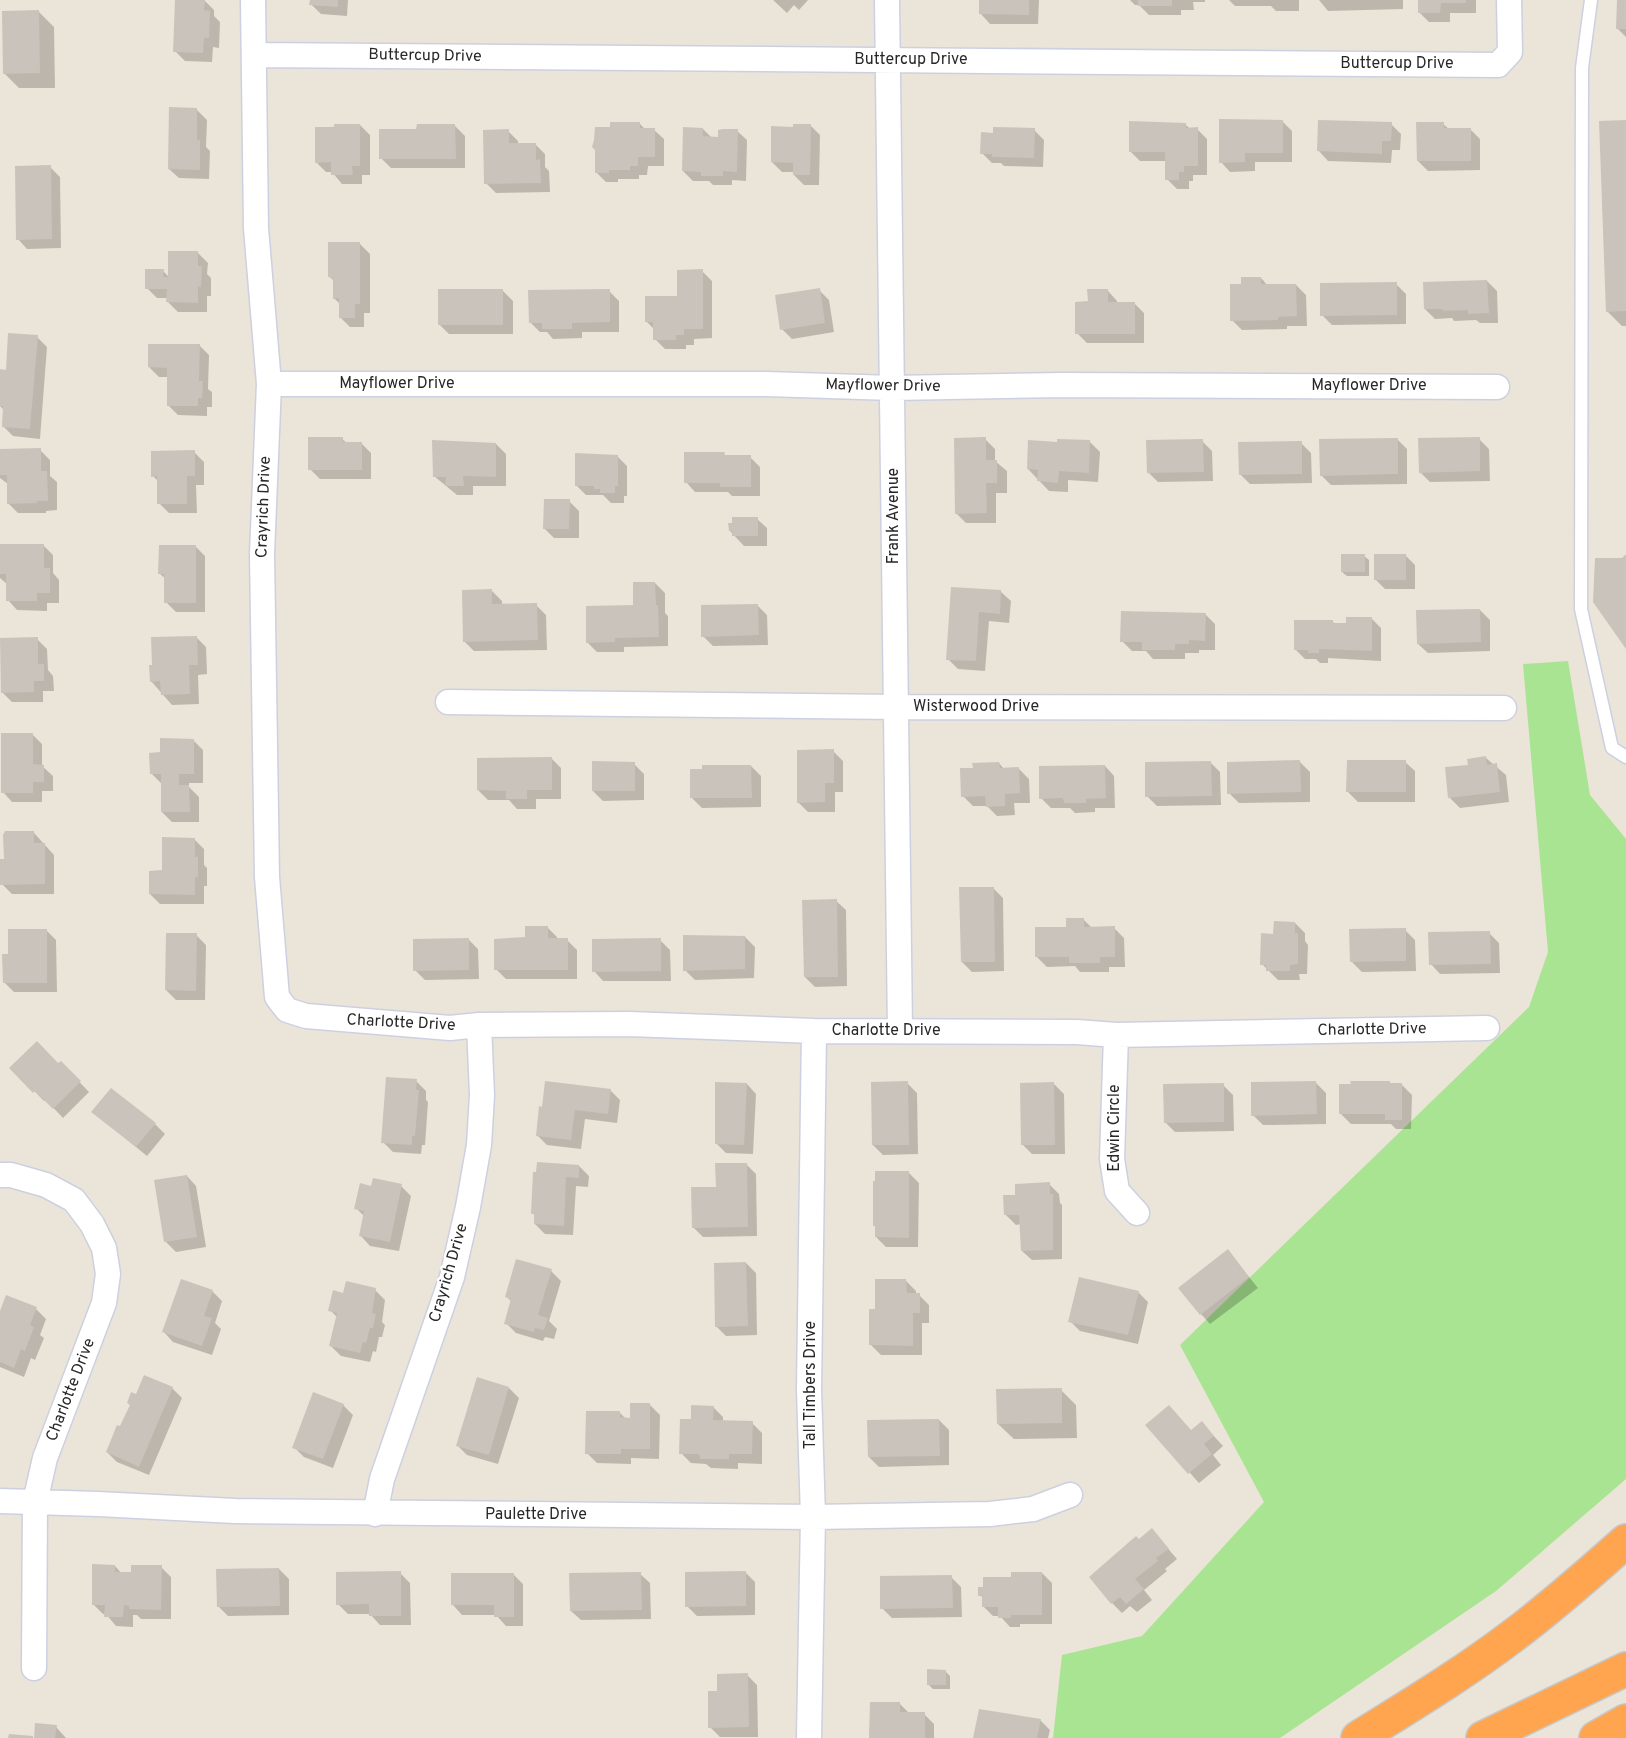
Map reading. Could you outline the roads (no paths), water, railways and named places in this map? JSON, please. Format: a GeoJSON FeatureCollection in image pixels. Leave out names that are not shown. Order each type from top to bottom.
{"type":"FeatureCollection","features":[{"type":"Feature","properties":{"kind":"highway"},"geometry":{"type":"LineString","coordinates":[[1358,1738],[1465,1671],[1574,1587],[1626,1541]]}},
{"type":"Feature","properties":{"kind":"highway"},"geometry":{"type":"LineString","coordinates":[[1484,1738],[1626,1669]]}},
{"type":"Feature","properties":{"kind":"highway"},"geometry":{"type":"LineString","coordinates":[[1596,1738],[1626,1721]]}},
{"type":"Feature","properties":{"kind":"street","name":"Crayrich Drive"},"geometry":{"type":"LineString","coordinates":[[253,0],[256,228],[269,384],[262,554],[267,877],[277,997],[287,1010]]}},
{"type":"Feature","properties":{"kind":"street","name":"Frank Avenue"},"geometry":{"type":"LineString","coordinates":[[887,0],[888,227],[893,388],[900,1031]]}},
{"type":"Feature","properties":{"kind":"street","name":"Buttercup Drive"},"geometry":{"type":"LineString","coordinates":[[254,55],[1498,65],[1509,52],[1509,0]]}},
{"type":"Feature","properties":{"kind":"street","name":"Mayflower Drive"},"geometry":{"type":"LineString","coordinates":[[269,384],[766,384],[893,388],[1063,385],[1497,387]]}},
{"type":"Feature","properties":{"kind":"street","name":"Wisterwood Drive"},"geometry":{"type":"LineString","coordinates":[[448,702],[896,707],[1504,708]]}},
{"type":"Feature","properties":{"kind":"street","name":"Charlotte Drive"},"geometry":{"type":"LineString","coordinates":[[287,1010],[306,1016],[450,1028],[479,1025],[629,1024],[814,1031],[1116,1035],[1487,1028]]}},
{"type":"Feature","properties":{"kind":"street","name":"Crayrich Drive"},"geometry":{"type":"LineString","coordinates":[[375,1514],[382,1479],[452,1277],[468,1207],[479,1145],[482,1095],[479,1025]]}},
{"type":"Feature","properties":{"kind":"street","name":"Tall Timbers Drive"},"geometry":{"type":"LineString","coordinates":[[809,1738],[813,1517],[809,1390],[814,1031]]}},
{"type":"Feature","properties":{"kind":"street","name":"Edwin Circle"},"geometry":{"type":"LineString","coordinates":[[1116,1035],[1112,1159],[1117,1191],[1137,1213]]}},
{"type":"Feature","properties":{"kind":"street","name":"Charlotte Drive"},"geometry":{"type":"LineString","coordinates":[[4,1169],[46,1185],[74,1200],[92,1224],[104,1248],[108,1274],[104,1303],[45,1458],[35,1502],[34,1668]]}},
{"type":"Feature","properties":{"kind":"street","name":"Paulette Drive"},"geometry":{"type":"LineString","coordinates":[[0,1502],[375,1514],[813,1517],[990,1514],[1033,1509],[1070,1495]]}},
{"type":"Feature","properties":{"kind":"lane"},"geometry":{"type":"LineString","coordinates":[[1591,0],[1582,68],[1581,609],[1612,748],[1626,757]]}}]}
